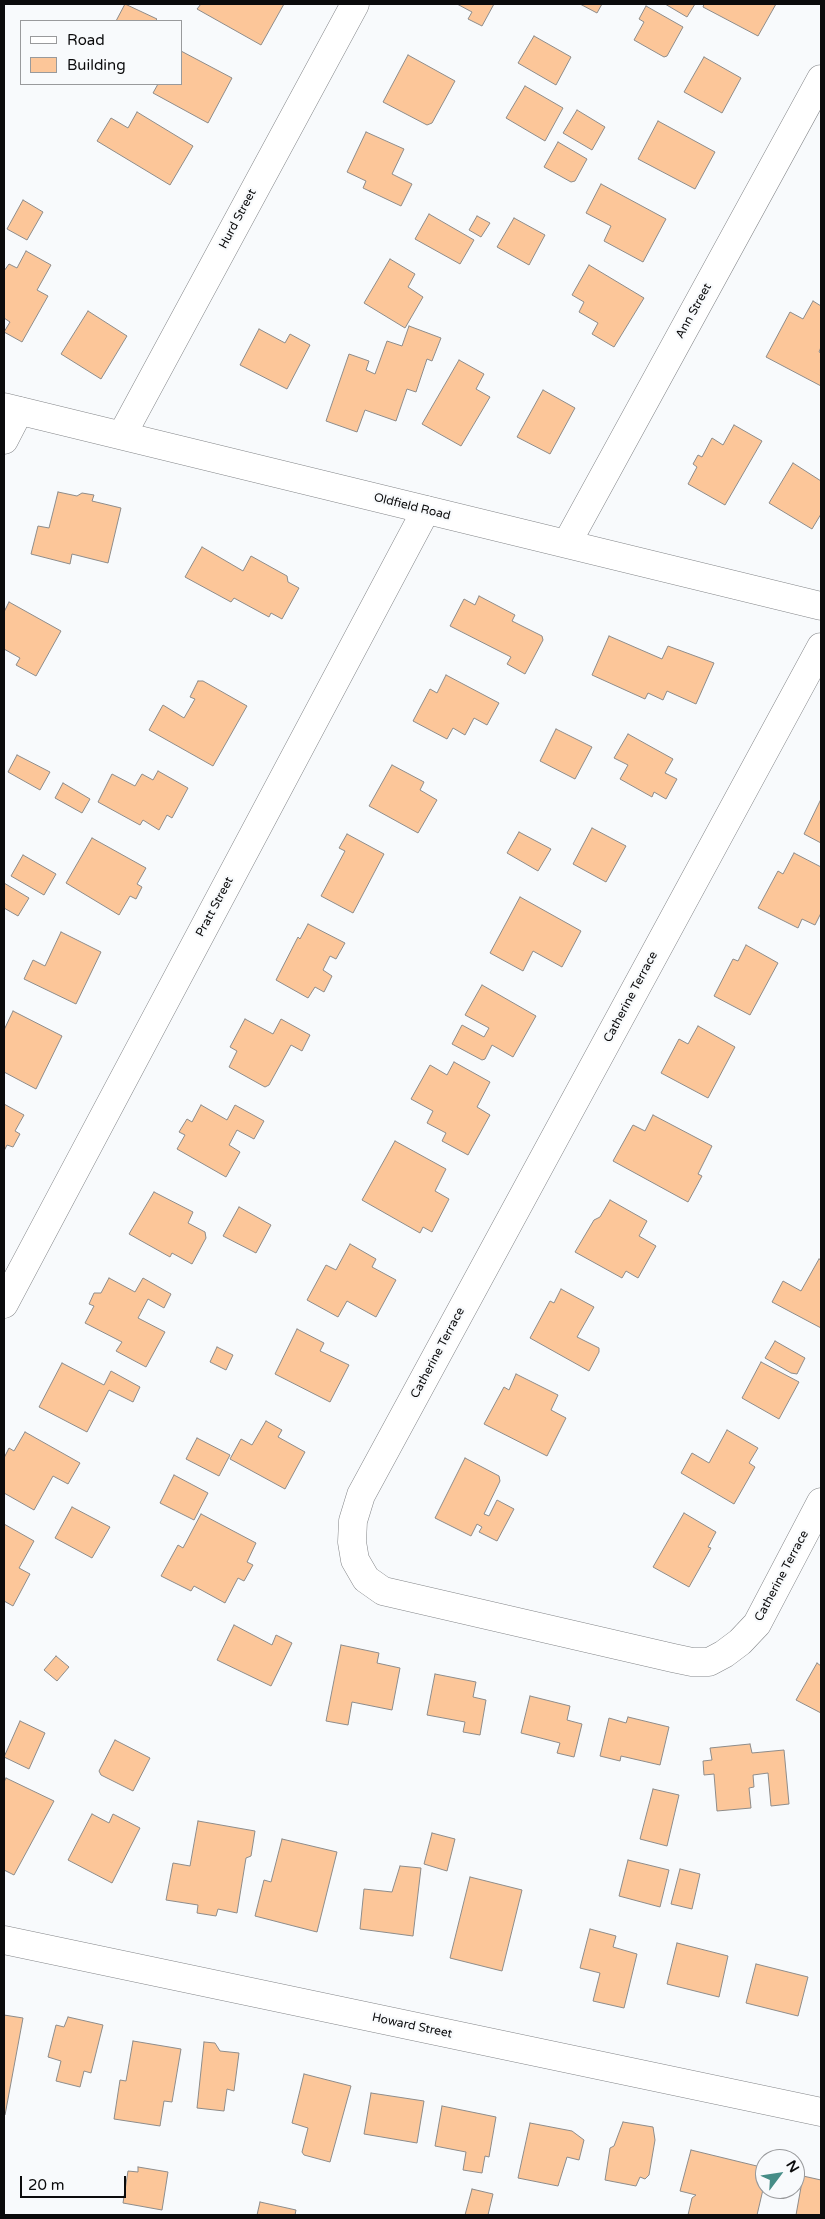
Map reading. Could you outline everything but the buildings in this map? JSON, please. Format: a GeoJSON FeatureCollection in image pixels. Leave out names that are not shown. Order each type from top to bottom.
{"type":"FeatureCollection","features":[{"type":"Feature","properties":{"kind":"street","name":"Hurd Street"},"geometry":{"type":"LineString","coordinates":[[122,435],[355,4]]}},
{"type":"Feature","properties":{"kind":"street","name":"Ann Street"},"geometry":{"type":"LineString","coordinates":[[567,543],[821,79]]}},
{"type":"Feature","properties":{"kind":"street","name":"Oldfield Road"},"geometry":{"type":"LineString","coordinates":[[12,409],[821,606]]}},
{"type":"Feature","properties":{"kind":"street"},"geometry":{"type":"LineString","coordinates":[[4,440],[12,409]]}},
{"type":"Feature","properties":{"kind":"street","name":"Pratt Street"},"geometry":{"type":"LineString","coordinates":[[4,1304],[426,510]]}},
{"type":"Feature","properties":{"kind":"street","name":"Catherine Terrace"},"geometry":{"type":"LineString","coordinates":[[821,647],[361,1494],[353,1521],[352,1542],[356,1560],[366,1579],[383,1591],[692,1662],[709,1662],[740,1642],[757,1624],[821,1502]]}},
{"type":"Feature","properties":{"kind":"street","name":"Howard Street"},"geometry":{"type":"LineString","coordinates":[[4,1940],[821,2112]]}}]}
